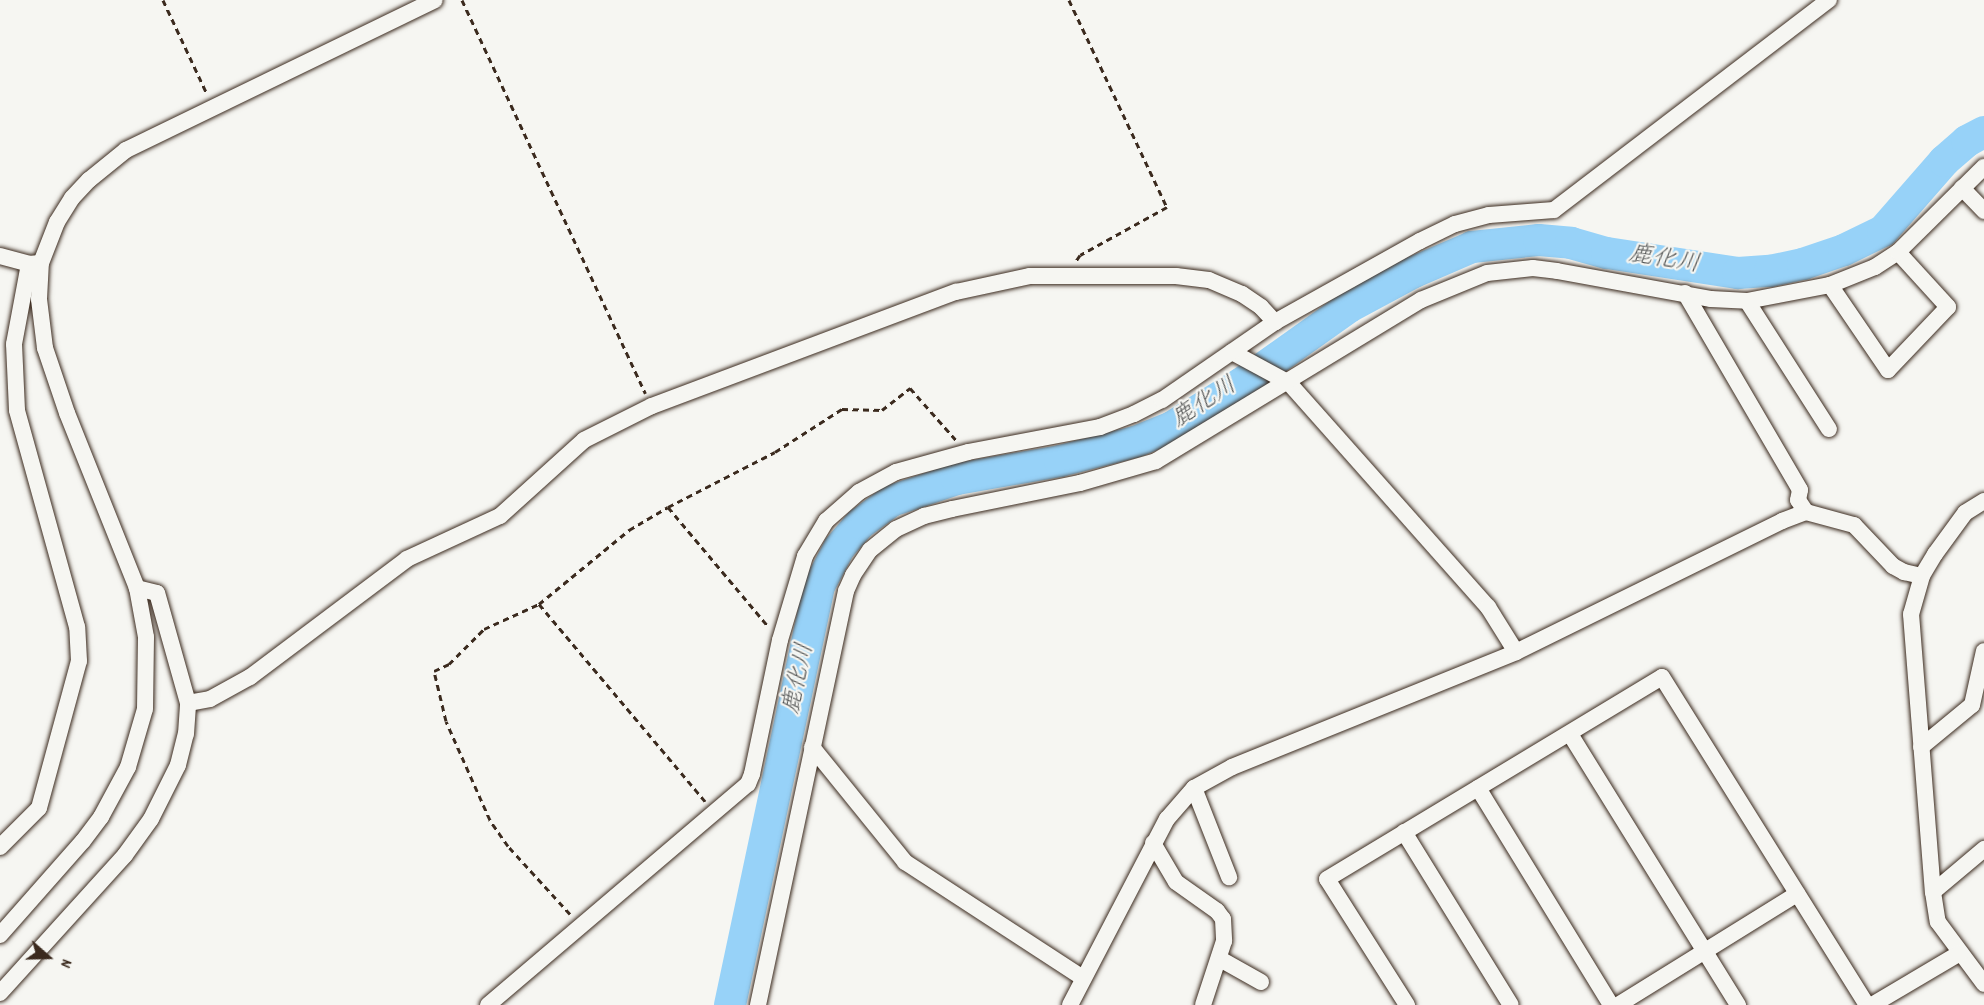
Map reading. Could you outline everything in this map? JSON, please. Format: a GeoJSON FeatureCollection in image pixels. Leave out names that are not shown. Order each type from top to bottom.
{"type":"FeatureCollection","features":[{"type":"Feature","properties":{"kind":"street"},"geometry":{"type":"LineString","coordinates":[[0,847],[39,808],[79,661],[77,627],[17,410],[14,344],[35,264],[72,198],[106,163],[126,150],[435,0]]}},
{"type":"Feature","properties":{"kind":"street"},"geometry":{"type":"LineString","coordinates":[[488,1005],[740,793],[752,774],[780,640],[805,556],[826,521],[859,492],[896,472],[968,452],[1100,427],[1162,400],[1235,353],[1275,322],[1420,241],[1455,224],[1489,214],[1554,210],[1829,0]]}},
{"type":"Feature","properties":{"kind":"street"},"geometry":{"type":"LineString","coordinates":[[758,1005],[846,591],[862,560],[882,539],[896,529],[924,516],[1004,497],[1080,483],[1156,462],[1421,300],[1487,273],[1533,268],[1685,292],[1711,299],[1746,301],[1830,285],[1875,267],[1898,252],[1984,166]]}},
{"type":"Feature","properties":{"kind":"street"},"geometry":{"type":"LineString","coordinates":[[1962,188],[1984,211]]}},
{"type":"Feature","properties":{"kind":"street"},"geometry":{"type":"LineString","coordinates":[[1830,285],[1888,370],[1948,307],[1898,252]]}},
{"type":"Feature","properties":{"kind":"street"},"geometry":{"type":"LineString","coordinates":[[0,256],[35,264]]}},
{"type":"Feature","properties":{"kind":"street"},"geometry":{"type":"LineString","coordinates":[[0,935],[83,841],[101,816],[128,767],[145,709],[147,680],[146,637],[137,588],[67,413],[45,348],[35,264]]}},
{"type":"Feature","properties":{"kind":"street"},"geometry":{"type":"LineString","coordinates":[[188,703],[210,699],[250,676],[407,559],[500,516],[584,440],[651,406],[956,292],[1030,276],[1176,276],[1209,280],[1242,294],[1261,307],[1275,322]]}},
{"type":"Feature","properties":{"kind":"street"},"geometry":{"type":"LineString","coordinates":[[1685,292],[1800,490],[1798,500],[1806,512]]}},
{"type":"Feature","properties":{"kind":"street"},"geometry":{"type":"LineString","coordinates":[[1746,301],[1828,429]]}},
{"type":"Feature","properties":{"kind":"street"},"geometry":{"type":"LineString","coordinates":[[1235,353],[1288,383],[1488,607],[1516,652]]}},
{"type":"Feature","properties":{"kind":"street"},"geometry":{"type":"LineString","coordinates":[[1984,501],[1965,513],[1922,576],[1911,614],[1933,892],[1938,922],[1984,984]]}},
{"type":"Feature","properties":{"kind":"street"},"geometry":{"type":"LineString","coordinates":[[1070,1005],[1167,819],[1194,788],[1232,766],[1516,652],[1782,521],[1806,512],[1854,525],[1893,566],[1904,572],[1922,576]]}},
{"type":"Feature","properties":{"kind":"street"},"geometry":{"type":"LineString","coordinates":[[0,993],[125,855],[151,819],[178,765],[186,734],[188,703],[157,593],[137,588]]}},
{"type":"Feature","properties":{"kind":"street"},"geometry":{"type":"LineString","coordinates":[[1921,747],[1972,705],[1984,651]]}},
{"type":"Feature","properties":{"kind":"street"},"geometry":{"type":"LineString","coordinates":[[1407,1005],[1327,879],[1662,677],[1867,1005]]}},
{"type":"Feature","properties":{"kind":"street"},"geometry":{"type":"LineString","coordinates":[[1570,734],[1738,1005]]}},
{"type":"Feature","properties":{"kind":"street"},"geometry":{"type":"LineString","coordinates":[[812,747],[905,862],[1083,978]]}},
{"type":"Feature","properties":{"kind":"street"},"geometry":{"type":"LineString","coordinates":[[1194,788],[1229,877]]}},
{"type":"Feature","properties":{"kind":"street"},"geometry":{"type":"LineString","coordinates":[[1478,788],[1611,1005]]}},
{"type":"Feature","properties":{"kind":"street"},"geometry":{"type":"LineString","coordinates":[[1404,832],[1511,1005]]}},
{"type":"Feature","properties":{"kind":"street"},"geometry":{"type":"LineString","coordinates":[[1153,843],[1176,882],[1217,911],[1223,919],[1224,941],[1220,959],[1203,1005]]}},
{"type":"Feature","properties":{"kind":"street"},"geometry":{"type":"LineString","coordinates":[[1933,892],[1984,849]]}},
{"type":"Feature","properties":{"kind":"street"},"geometry":{"type":"LineString","coordinates":[[1618,1005],[1797,894]]}},
{"type":"Feature","properties":{"kind":"street"},"geometry":{"type":"LineString","coordinates":[[1872,1005],[1960,953]]}},
{"type":"Feature","properties":{"kind":"street"},"geometry":{"type":"LineString","coordinates":[[1220,959],[1261,982]]}},
{"type":"Feature","properties":{"kind":"path"},"geometry":{"type":"LineString","coordinates":[[163,0],[213,108]]}},
{"type":"Feature","properties":{"kind":"path"},"geometry":{"type":"LineString","coordinates":[[462,0],[651,406]]}},
{"type":"Feature","properties":{"kind":"path"},"geometry":{"type":"LineString","coordinates":[[1067,275],[1080,255],[1167,207],[1069,0]]}},
{"type":"Feature","properties":{"kind":"path"},"geometry":{"type":"LineString","coordinates":[[581,926],[508,846],[490,820],[446,721],[434,671],[449,664],[484,629],[539,604],[629,530],[668,507],[776,452],[842,409],[882,410],[910,388],[968,452]]}},
{"type":"Feature","properties":{"kind":"path"},"geometry":{"type":"LineString","coordinates":[[668,507],[780,640]]}},
{"type":"Feature","properties":{"kind":"path"},"geometry":{"type":"LineString","coordinates":[[539,604],[716,813]]}},
{"type":"Feature","properties":{"kind":"waterway","name":"鹿化川"},"geometry":{"type":"LineString","coordinates":[[730,1005],[819,586],[839,548],[861,523],[891,501],[957,479],[1060,461],[1135,442],[1172,427],[1242,383],[1349,307],[1414,272],[1472,247],[1539,240],[1571,243],[1607,253],[1738,273],[1770,271],[1803,264],[1844,250],[1883,231],[1944,161],[1967,141],[1984,132]]}}]}
